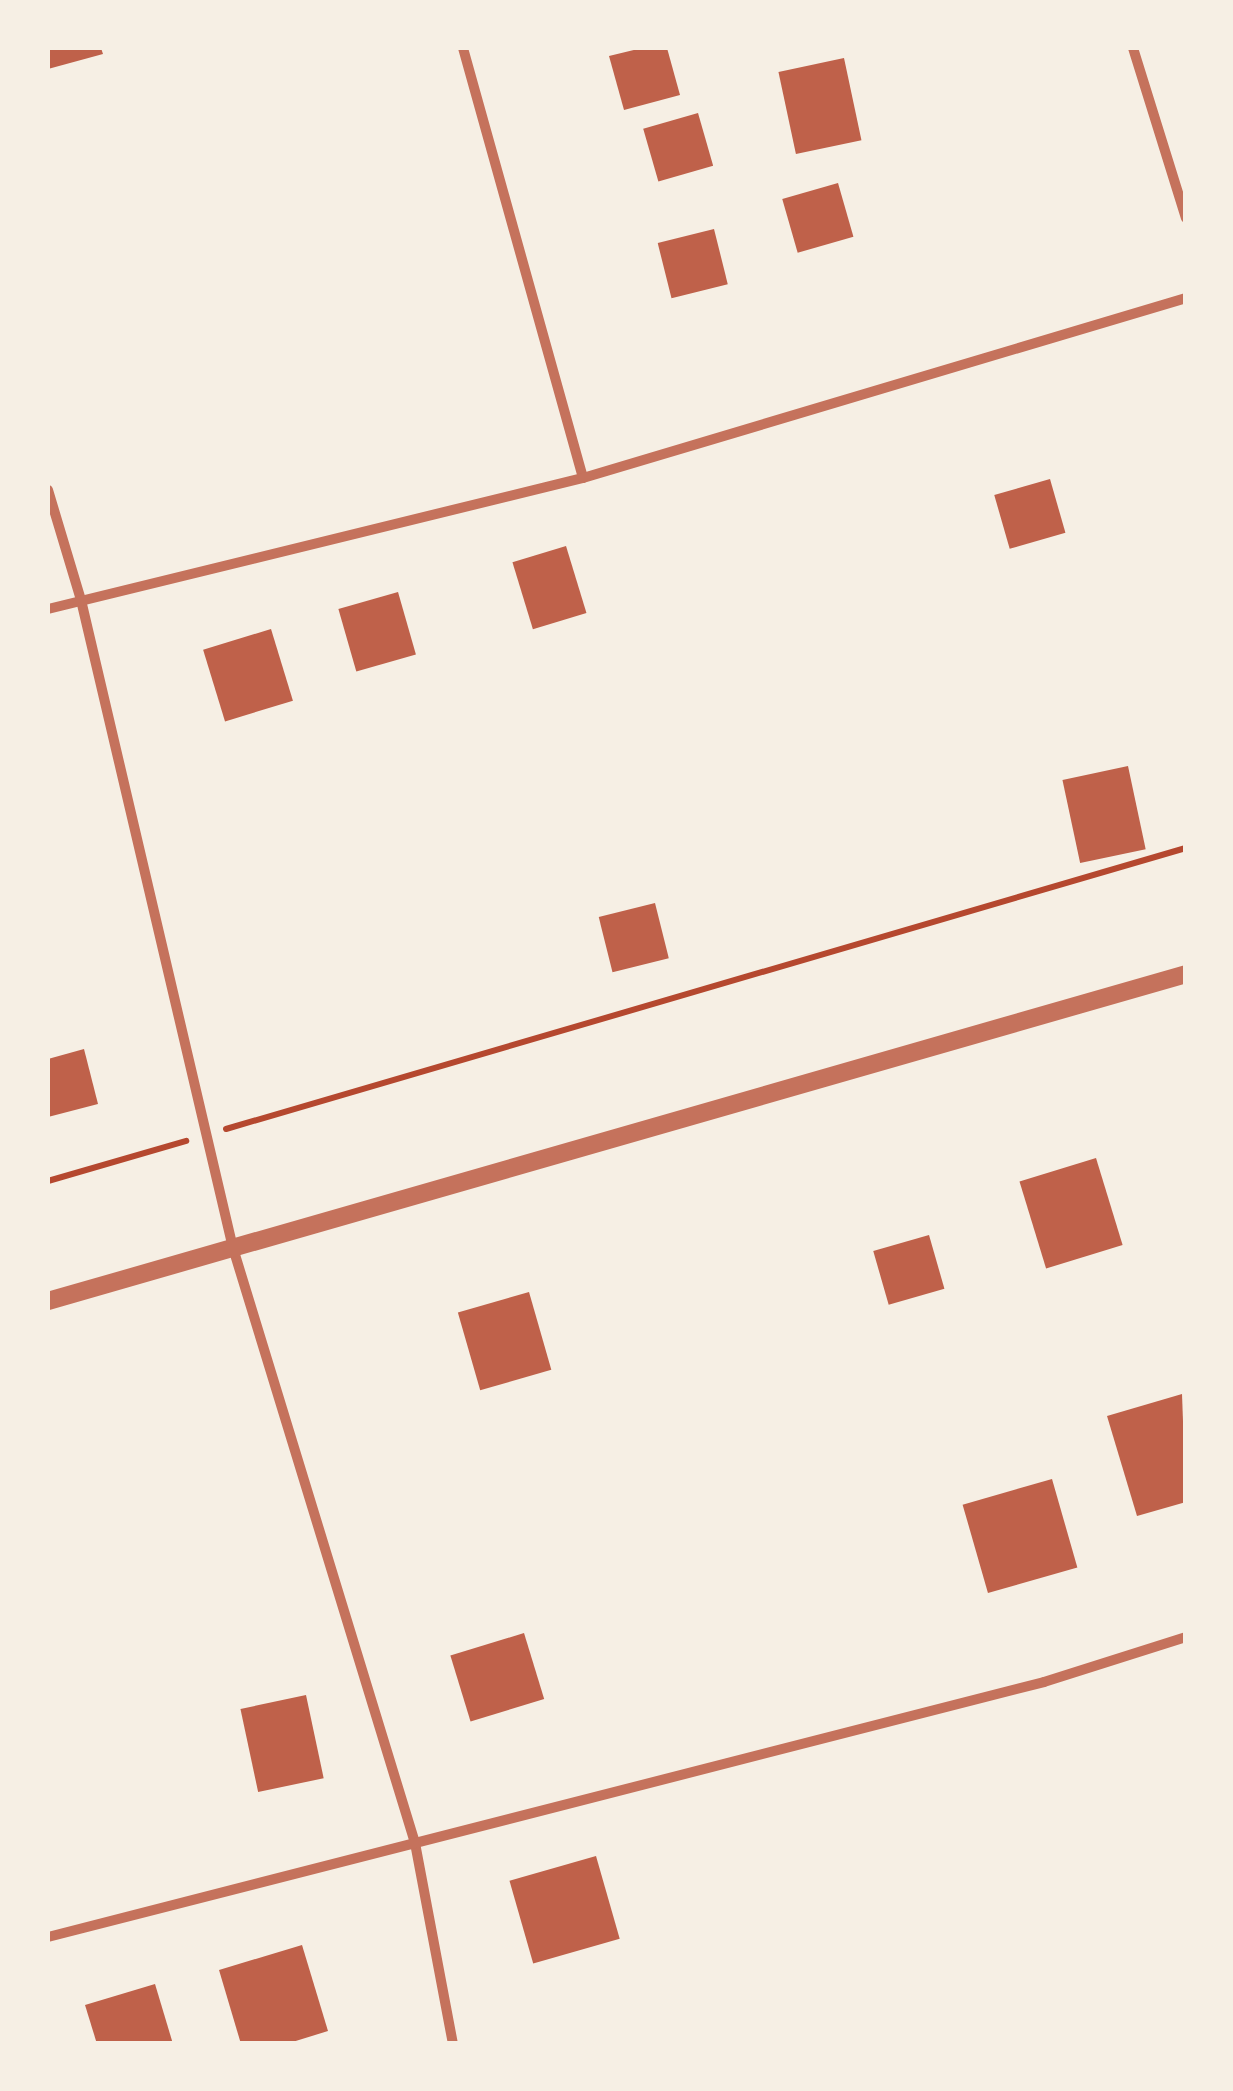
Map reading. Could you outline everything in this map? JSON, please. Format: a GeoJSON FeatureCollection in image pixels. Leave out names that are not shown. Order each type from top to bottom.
{"type":"FeatureCollection","features":[{"type":"Feature","properties":{"kind":"street"},"geometry":{"type":"LineString","coordinates":[[464,48],[583,478]]}},
{"type":"Feature","properties":{"kind":"street"},"geometry":{"type":"LineString","coordinates":[[1133,48],[1186,218]]}},
{"type":"Feature","properties":{"kind":"street"},"geometry":{"type":"LineString","coordinates":[[48,610],[583,478],[1186,298]]}},
{"type":"Feature","properties":{"kind":"street"},"geometry":{"type":"LineString","coordinates":[[48,490],[81,600],[232,1248],[415,1843],[454,2044]]}},
{"type":"Feature","properties":{"kind":"street"},"geometry":{"type":"LineString","coordinates":[[48,1301],[1186,974]]}},
{"type":"Feature","properties":{"kind":"street"},"geometry":{"type":"LineString","coordinates":[[48,1937],[1044,1682],[1186,1636]]}},
{"type":"Feature","properties":{"kind":"path"},"geometry":{"type":"LineString","coordinates":[[48,1181],[1186,848]]}},
{"type":"Feature","properties":{"kind":"building"},"geometry":{"type":"Polygon","coordinates":[[[48,48],[101,48],[103,54],[48,69],[48,48]]]}},
{"type":"Feature","properties":{"kind":"building"},"geometry":{"type":"Polygon","coordinates":[[[642,48],[667,48],[680,95],[624,110],[609,56],[642,48]]]}},
{"type":"Feature","properties":{"kind":"building"},"geometry":{"type":"Polygon","coordinates":[[[844,58],[861,140],[796,154],[778,72],[844,58]]]}},
{"type":"Feature","properties":{"kind":"building"},"geometry":{"type":"Polygon","coordinates":[[[698,113],[713,166],[658,182],[643,129],[698,113]]]}},
{"type":"Feature","properties":{"kind":"building"},"geometry":{"type":"Polygon","coordinates":[[[838,183],[853,237],[798,253],[782,199],[838,183]]]}},
{"type":"Feature","properties":{"kind":"building"},"geometry":{"type":"Polygon","coordinates":[[[714,229],[728,284],[672,298],[658,243],[714,229]]]}},
{"type":"Feature","properties":{"kind":"building"},"geometry":{"type":"Polygon","coordinates":[[[1050,479],[1065,533],[1010,549],[994,495],[1050,479]]]}},
{"type":"Feature","properties":{"kind":"building"},"geometry":{"type":"Polygon","coordinates":[[[566,546],[586,613],[533,629],[512,562],[566,546]]]}},
{"type":"Feature","properties":{"kind":"building"},"geometry":{"type":"Polygon","coordinates":[[[398,592],[416,654],[356,672],[338,609],[398,592]]]}},
{"type":"Feature","properties":{"kind":"building"},"geometry":{"type":"Polygon","coordinates":[[[271,629],[293,701],[225,721],[203,650],[271,629]]]}},
{"type":"Feature","properties":{"kind":"building"},"geometry":{"type":"Polygon","coordinates":[[[1128,766],[1146,849],[1080,863],[1062,780],[1128,766]]]}},
{"type":"Feature","properties":{"kind":"building"},"geometry":{"type":"Polygon","coordinates":[[[655,903],[669,958],[613,972],[599,917],[655,903]]]}},
{"type":"Feature","properties":{"kind":"building"},"geometry":{"type":"Polygon","coordinates":[[[84,1049],[98,1104],[48,1117],[48,1059],[84,1049]]]}},
{"type":"Feature","properties":{"kind":"building"},"geometry":{"type":"Polygon","coordinates":[[[1096,1158],[1123,1245],[1046,1268],[1019,1181],[1096,1158]]]}},
{"type":"Feature","properties":{"kind":"building"},"geometry":{"type":"Polygon","coordinates":[[[929,1235],[944,1289],[889,1305],[873,1251],[929,1235]]]}},
{"type":"Feature","properties":{"kind":"building"},"geometry":{"type":"Polygon","coordinates":[[[529,1292],[551,1370],[480,1390],[458,1312],[529,1292]]]}},
{"type":"Feature","properties":{"kind":"building"},"geometry":{"type":"Polygon","coordinates":[[[1182,1394],[1186,1502],[1137,1516],[1107,1416],[1182,1394]]]}},
{"type":"Feature","properties":{"kind":"building"},"geometry":{"type":"Polygon","coordinates":[[[1052,1479],[1077,1567],[988,1593],[963,1505],[1052,1479]]]}},
{"type":"Feature","properties":{"kind":"building"},"geometry":{"type":"Polygon","coordinates":[[[524,1633],[544,1699],[471,1721],[450,1656],[524,1633]]]}},
{"type":"Feature","properties":{"kind":"building"},"geometry":{"type":"Polygon","coordinates":[[[306,1695],[324,1778],[258,1792],[240,1709],[306,1695]]]}},
{"type":"Feature","properties":{"kind":"building"},"geometry":{"type":"Polygon","coordinates":[[[596,1856],[620,1939],[533,1963],[509,1881],[596,1856]]]}},
{"type":"Feature","properties":{"kind":"building"},"geometry":{"type":"Polygon","coordinates":[[[302,1945],[328,2031],[286,2044],[241,2044],[219,1970],[302,1945]]]}},
{"type":"Feature","properties":{"kind":"building"},"geometry":{"type":"Polygon","coordinates":[[[155,1984],[173,2044],[97,2044],[85,2005],[155,1984]]]}}]}
